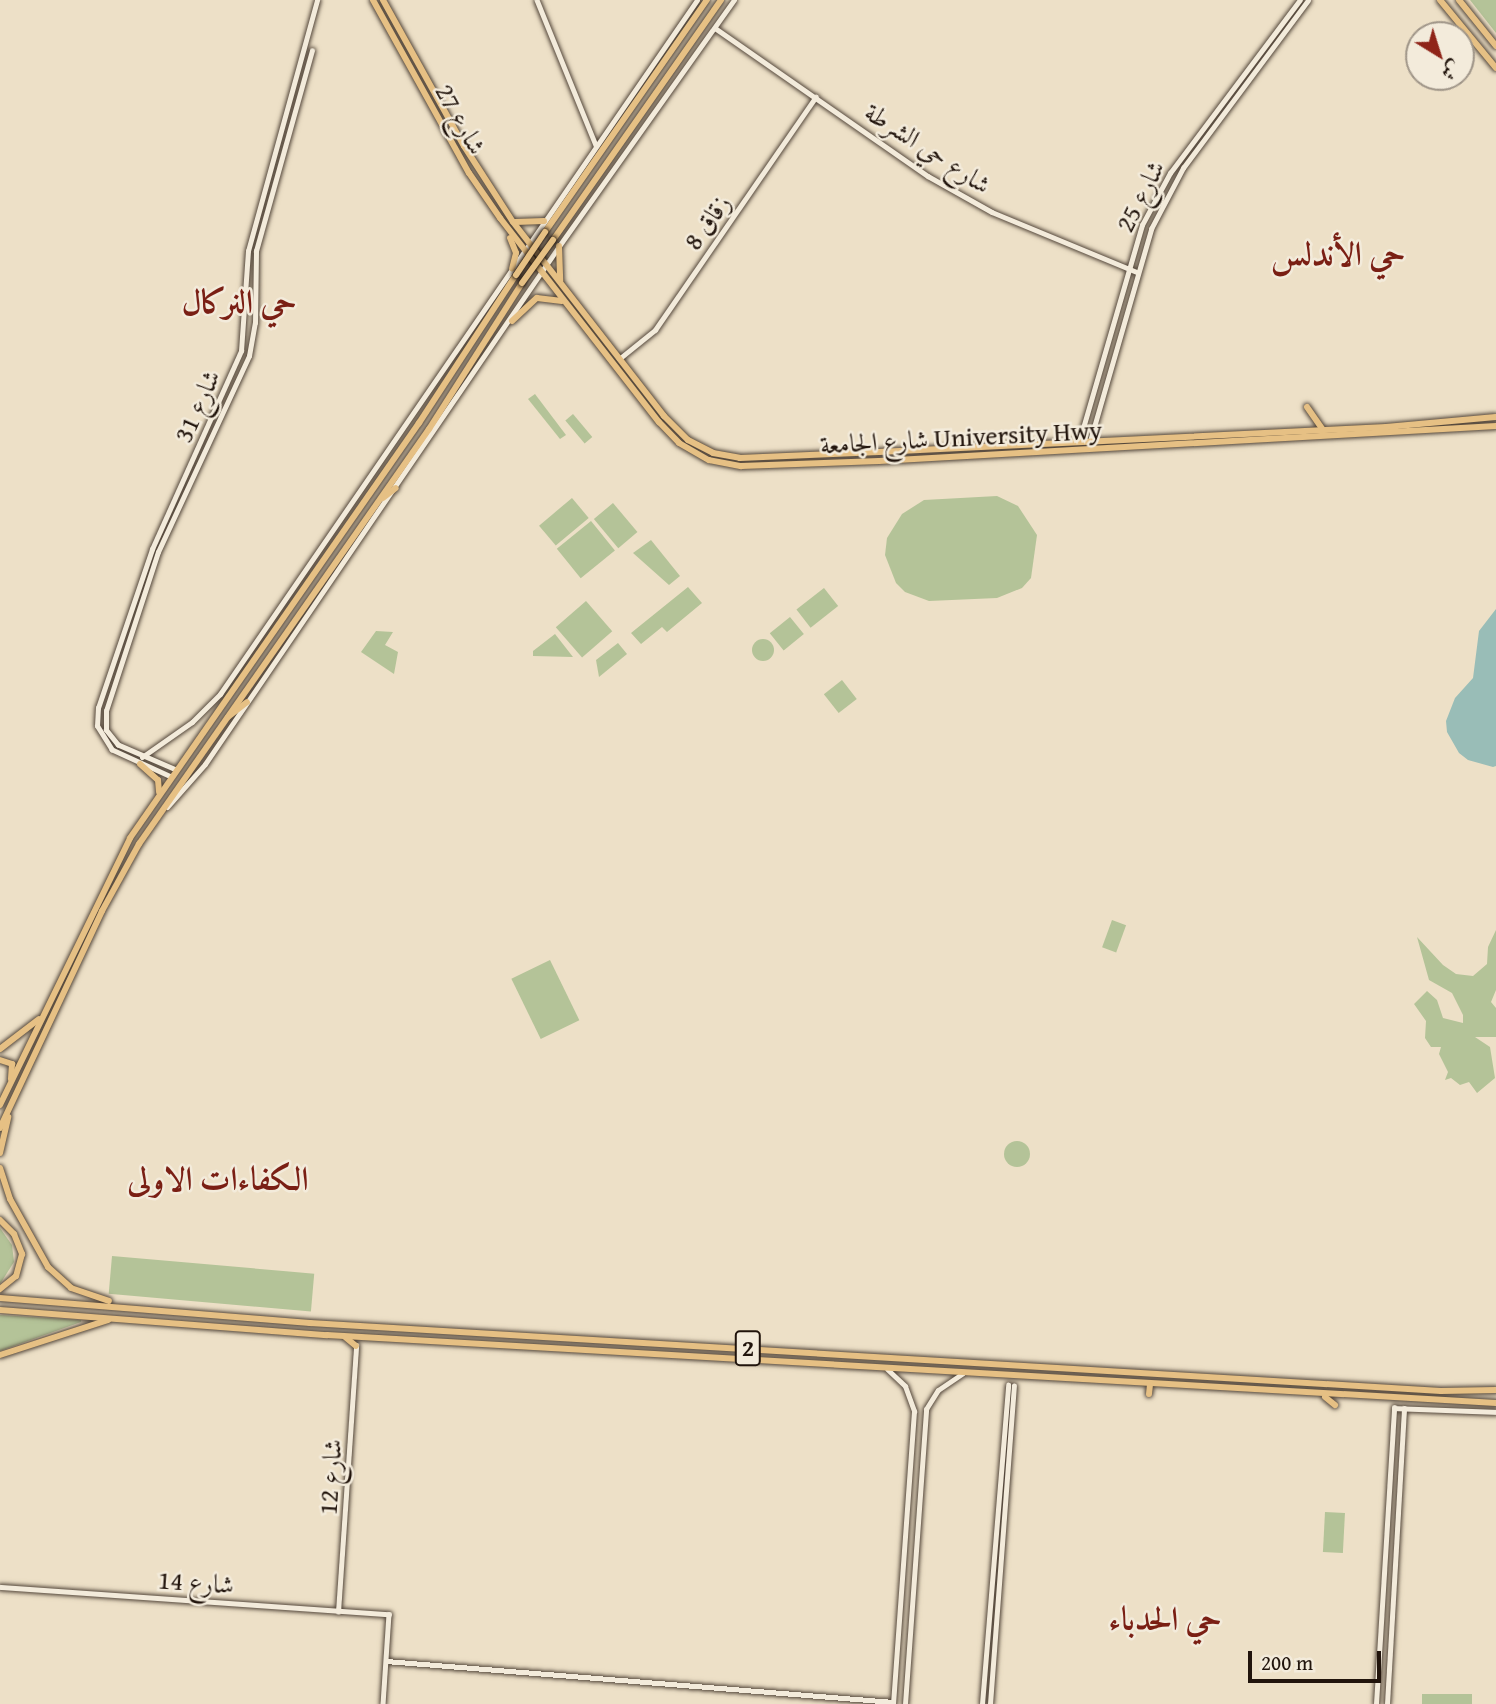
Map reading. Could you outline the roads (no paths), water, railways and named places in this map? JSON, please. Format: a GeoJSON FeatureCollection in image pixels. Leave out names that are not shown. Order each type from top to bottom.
{"type":"FeatureCollection","features":[{"type":"Feature","properties":{"kind":"main road"},"geometry":{"type":"LineString","coordinates":[[374,2],[383,0]]}},
{"type":"Feature","properties":{"kind":"main road","name":"شارع 27"},"geometry":{"type":"LineString","coordinates":[[383,0],[464,146],[529,243]]}},
{"type":"Feature","properties":{"kind":"main road"},"geometry":{"type":"LineString","coordinates":[[0,1105],[112,870],[158,796],[376,485],[514,272],[544,220],[697,0]]}},
{"type":"Feature","properties":{"kind":"main road"},"geometry":{"type":"LineString","coordinates":[[158,796],[158,780],[141,761],[192,722],[226,685],[707,0]]}},
{"type":"Feature","properties":{"kind":"main road"},"geometry":{"type":"LineString","coordinates":[[0,1128],[102,911],[160,812],[378,501],[522,283],[721,0]]}},
{"type":"Feature","properties":{"kind":"main road"},"geometry":{"type":"LineString","coordinates":[[160,812],[186,790],[512,321],[559,246],[734,0]]}},
{"type":"Feature","properties":{"kind":"main road"},"geometry":{"type":"LineString","coordinates":[[1440,0],[1451,0]]}},
{"type":"Feature","properties":{"kind":"main road"},"geometry":{"type":"LineString","coordinates":[[1440,0],[1496,68]]}},
{"type":"Feature","properties":{"kind":"main road"},"geometry":{"type":"LineString","coordinates":[[1459,0],[1496,46]]}},
{"type":"Feature","properties":{"kind":"main road","name":"شارع 27"},"geometry":{"type":"LineString","coordinates":[[374,2],[469,173],[524,251]]}},
{"type":"Feature","properties":{"kind":"main road"},"geometry":{"type":"LineString","coordinates":[[500,218],[514,246],[514,272]]}},
{"type":"Feature","properties":{"kind":"main road"},"geometry":{"type":"LineString","coordinates":[[513,222],[544,220]]}},
{"type":"Feature","properties":{"kind":"main road","name":"شارع الجامعة University Hwy"},"geometry":{"type":"LineString","coordinates":[[529,243],[675,429],[713,453],[740,458],[1323,430],[1496,417]]}},
{"type":"Feature","properties":{"kind":"main road"},"geometry":{"type":"LineString","coordinates":[[559,246],[560,283]]}},
{"type":"Feature","properties":{"kind":"main road","name":"شارع الجامعة University Hwy"},"geometry":{"type":"LineString","coordinates":[[524,251],[659,422],[693,453],[741,466],[1496,426]]}},
{"type":"Feature","properties":{"kind":"main road"},"geometry":{"type":"LineString","coordinates":[[512,321],[537,298],[562,301]]}},
{"type":"Feature","properties":{"kind":"main road"},"geometry":{"type":"LineString","coordinates":[[1307,407],[1323,430]]}},
{"type":"Feature","properties":{"kind":"main road"},"geometry":{"type":"LineString","coordinates":[[879,452],[879,460]]}},
{"type":"Feature","properties":{"kind":"main road"},"geometry":{"type":"LineString","coordinates":[[368,480],[376,485]]}},
{"type":"Feature","properties":{"kind":"main road"},"geometry":{"type":"LineString","coordinates":[[378,501],[396,488]]}},
{"type":"Feature","properties":{"kind":"main road"},"geometry":{"type":"LineString","coordinates":[[226,685],[234,689]]}},
{"type":"Feature","properties":{"kind":"main road"},"geometry":{"type":"LineString","coordinates":[[223,719],[247,702]]}},
{"type":"Feature","properties":{"kind":"main road"},"geometry":{"type":"LineString","coordinates":[[0,1049],[33,1025],[47,1005]]}},
{"type":"Feature","properties":{"kind":"main road"},"geometry":{"type":"LineString","coordinates":[[0,1060],[8,1060],[13,1067],[5,1095]]}},
{"type":"Feature","properties":{"kind":"main road"},"geometry":{"type":"LineString","coordinates":[[0,1153],[12,1105]]}},
{"type":"Feature","properties":{"kind":"main road"},"geometry":{"type":"LineString","coordinates":[[0,1168],[13,1207],[52,1273],[80,1294],[138,1307]]}},
{"type":"Feature","properties":{"kind":"main road"},"geometry":{"type":"LineString","coordinates":[[0,1220],[14,1234],[22,1254],[16,1276],[0,1289]]}},
{"type":"Feature","properties":{"kind":"main road","name":"2"},"geometry":{"type":"LineString","coordinates":[[0,1298],[257,1318],[680,1344],[780,1345],[979,1361],[1441,1391],[1496,1390]]}},
{"type":"Feature","properties":{"kind":"main road"},"geometry":{"type":"LineString","coordinates":[[257,1318],[258,1307]]}},
{"type":"Feature","properties":{"kind":"main road","name":"2"},"geometry":{"type":"LineString","coordinates":[[0,1310],[343,1336],[1323,1396],[1496,1403]]}},
{"type":"Feature","properties":{"kind":"main road"},"geometry":{"type":"LineString","coordinates":[[0,1355],[86,1325],[120,1319]]}},
{"type":"Feature","properties":{"kind":"main road"},"geometry":{"type":"LineString","coordinates":[[441,1328],[442,1320]]}},
{"type":"Feature","properties":{"kind":"main road"},"geometry":{"type":"LineString","coordinates":[[207,1326],[207,1335]]}},
{"type":"Feature","properties":{"kind":"main road"},"geometry":{"type":"LineString","coordinates":[[334,1335],[334,1344]]}},
{"type":"Feature","properties":{"kind":"main road"},"geometry":{"type":"LineString","coordinates":[[343,1336],[356,1346]]}},
{"type":"Feature","properties":{"kind":"main road"},"geometry":{"type":"LineString","coordinates":[[382,1348],[384,1338]]}},
{"type":"Feature","properties":{"kind":"main road"},"geometry":{"type":"LineString","coordinates":[[679,1355],[680,1344]]}},
{"type":"Feature","properties":{"kind":"main road"},"geometry":{"type":"LineString","coordinates":[[979,1361],[981,1353]]}},
{"type":"Feature","properties":{"kind":"main road"},"geometry":{"type":"LineString","coordinates":[[824,1374],[825,1364]]}},
{"type":"Feature","properties":{"kind":"main road"},"geometry":{"type":"LineString","coordinates":[[887,1369],[905,1385],[914,1411],[893,1703]]}},
{"type":"Feature","properties":{"kind":"main road"},"geometry":{"type":"LineString","coordinates":[[905,1704],[926,1409],[938,1390],[962,1374]]}},
{"type":"Feature","properties":{"kind":"main road"},"geometry":{"type":"LineString","coordinates":[[982,1383],[983,1374]]}},
{"type":"Feature","properties":{"kind":"main road"},"geometry":{"type":"LineString","coordinates":[[1210,1387],[1212,1376]]}},
{"type":"Feature","properties":{"kind":"main road"},"geometry":{"type":"LineString","coordinates":[[1149,1394],[1150,1384]]}},
{"type":"Feature","properties":{"kind":"main road"},"geometry":{"type":"LineString","coordinates":[[1323,1396],[1335,1405]]}},
{"type":"Feature","properties":{"kind":"main road"},"geometry":{"type":"LineString","coordinates":[[1466,1402],[1466,1413]]}},
{"type":"Feature","properties":{"kind":"street","name":"شارع 31"},"geometry":{"type":"LineString","coordinates":[[97,726],[104,686],[152,549],[242,351],[246,265],[317,0]]}},
{"type":"Feature","properties":{"kind":"street"},"geometry":{"type":"LineString","coordinates":[[537,0],[596,145]]}},
{"type":"Feature","properties":{"kind":"street","name":"شارع 25"},"geometry":{"type":"LineString","coordinates":[[1079,442],[1142,225],[1170,173],[1300,0]]}},
{"type":"Feature","properties":{"kind":"street","name":"شارع 25"},"geometry":{"type":"LineString","coordinates":[[1090,441],[1137,271],[1151,229],[1175,180],[1308,0]]}},
{"type":"Feature","properties":{"kind":"street","name":"شارع حي الشرطة"},"geometry":{"type":"LineString","coordinates":[[715,28],[914,168],[980,205],[1137,271]]}},
{"type":"Feature","properties":{"kind":"street","name":"شارع 31"},"geometry":{"type":"LineString","coordinates":[[105,726],[112,688],[158,552],[249,356],[255,323],[253,266],[312,51]]}},
{"type":"Feature","properties":{"kind":"street"},"geometry":{"type":"LineString","coordinates":[[1260,53],[1265,57]]}},
{"type":"Feature","properties":{"kind":"street","name":"زقاق 8"},"geometry":{"type":"LineString","coordinates":[[620,359],[655,330],[816,97]]}},
{"type":"Feature","properties":{"kind":"street"},"geometry":{"type":"LineString","coordinates":[[246,265],[253,266]]}},
{"type":"Feature","properties":{"kind":"street"},"geometry":{"type":"LineString","coordinates":[[204,437],[211,441]]}},
{"type":"Feature","properties":{"kind":"street"},"geometry":{"type":"LineString","coordinates":[[104,686],[112,688]]}},
{"type":"Feature","properties":{"kind":"street"},"geometry":{"type":"LineString","coordinates":[[141,761],[135,754],[118,745],[105,726],[97,726],[106,744],[131,761],[141,761],[173,773]]}},
{"type":"Feature","properties":{"kind":"street"},"geometry":{"type":"LineString","coordinates":[[131,761],[135,754]]}},
{"type":"Feature","properties":{"kind":"street","name":"شارع 12"},"geometry":{"type":"LineString","coordinates":[[338,1612],[356,1346]]}},
{"type":"Feature","properties":{"kind":"street"},"geometry":{"type":"LineString","coordinates":[[982,1704],[1011,1386],[990,1704]]}},
{"type":"Feature","properties":{"kind":"street"},"geometry":{"type":"LineString","coordinates":[[1376,1704],[1394,1408],[1466,1413],[1496,1412]]}},
{"type":"Feature","properties":{"kind":"street"},"geometry":{"type":"LineString","coordinates":[[1387,1704],[1404,1408]]}},
{"type":"Feature","properties":{"kind":"street"},"geometry":{"type":"LineString","coordinates":[[995,1554],[1001,1554]]}},
{"type":"Feature","properties":{"kind":"street","name":"شارع 14"},"geometry":{"type":"LineString","coordinates":[[0,1587],[389,1614],[386,1661]]}},
{"type":"Feature","properties":{"kind":"street"},"geometry":{"type":"LineString","coordinates":[[383,1704],[386,1661],[893,1703]]}},
{"type":"Feature","properties":{"kind":"street"},"geometry":{"type":"LineString","coordinates":[[1378,1676],[1388,1676]]}},
{"type":"Feature","properties":{"kind":"water"},"geometry":{"type":"Polygon","coordinates":[[[1496,609],[1496,766],[1493,767],[1468,760],[1459,753],[1447,732],[1446,721],[1455,698],[1473,678],[1479,631],[1496,609]]]}},
{"type":"Feature","properties":{"kind":"district","name":"حي الأندلس"},"geometry":{"type":"Point","coordinates":[1338,254]}},
{"type":"Feature","properties":{"kind":"district","name":"حي النركال"},"geometry":{"type":"Point","coordinates":[239,302]}},
{"type":"Feature","properties":{"kind":"district","name":"الكفاءات الاولى"},"geometry":{"type":"Point","coordinates":[218,1179]}},
{"type":"Feature","properties":{"kind":"district","name":"حي الحدباء"},"geometry":{"type":"Point","coordinates":[1165,1619]}}]}
